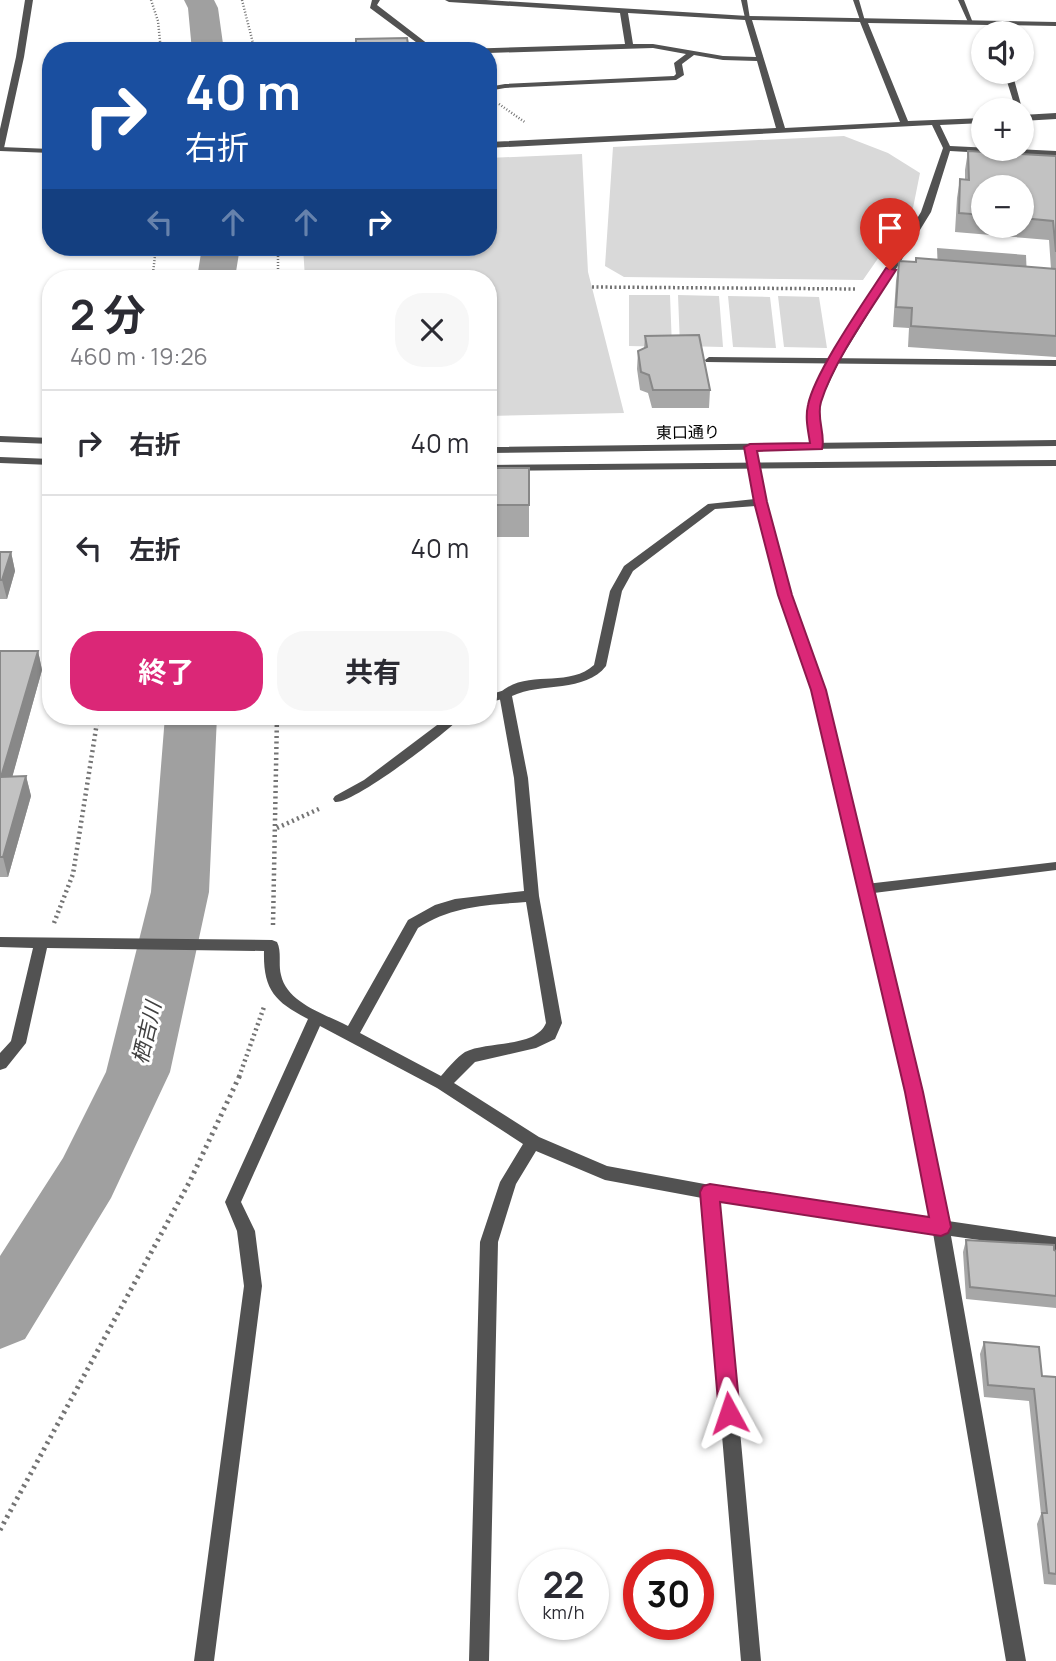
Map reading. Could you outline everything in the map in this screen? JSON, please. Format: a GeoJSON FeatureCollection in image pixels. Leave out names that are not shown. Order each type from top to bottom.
{"type":"FeatureCollection","features":[{"type":"Feature","properties":{"kind":"street"},"geometry":{"type":"LineString","coordinates":[[0,149],[29,0]]}},
{"type":"Feature","properties":{"kind":"street"},"geometry":{"type":"LineString","coordinates":[[376,0],[373,6],[421,42]]}},
{"type":"Feature","properties":{"kind":"street"},"geometry":{"type":"LineString","coordinates":[[449,0],[748,18],[971,22]]}},
{"type":"Feature","properties":{"kind":"street"},"geometry":{"type":"LineString","coordinates":[[624,11],[628,46]]}},
{"type":"Feature","properties":{"kind":"street"},"geometry":{"type":"LineString","coordinates":[[748,18],[781,129]]}},
{"type":"Feature","properties":{"kind":"street"},"geometry":{"type":"LineString","coordinates":[[863,20],[905,124]]}},
{"type":"Feature","properties":{"kind":"street"},"geometry":{"type":"LineString","coordinates":[[1034,23],[1056,24]]}},
{"type":"Feature","properties":{"kind":"street"},"geometry":{"type":"LineString","coordinates":[[497,50],[653,46],[723,58],[760,60]]}},
{"type":"Feature","properties":{"kind":"street"},"geometry":{"type":"LineString","coordinates":[[497,88],[676,78],[680,75],[678,62],[692,53]]}},
{"type":"Feature","properties":{"kind":"street"},"geometry":{"type":"LineString","coordinates":[[1034,117],[1056,116]]}},
{"type":"Feature","properties":{"kind":"street"},"geometry":{"type":"LineString","coordinates":[[497,145],[971,121]]}},
{"type":"Feature","properties":{"kind":"street"},"geometry":{"type":"LineString","coordinates":[[817,447],[812,417],[815,402],[835,360],[926,212],[947,148],[935,123]]}},
{"type":"Feature","properties":{"kind":"street"},"geometry":{"type":"LineString","coordinates":[[947,148],[1056,154]]}},
{"type":"Feature","properties":{"kind":"street"},"geometry":{"type":"LineString","coordinates":[[0,439],[42,441]]}},
{"type":"Feature","properties":{"kind":"street","name":"東口通り"},"geometry":{"type":"LineString","coordinates":[[497,450],[1056,443]]}},
{"type":"Feature","properties":{"kind":"street"},"geometry":{"type":"LineString","coordinates":[[750,447],[785,595],[819,690],[914,1092],[941,1227],[1016,1661]]}},
{"type":"Feature","properties":{"kind":"street"},"geometry":{"type":"LineString","coordinates":[[0,460],[42,462]]}},
{"type":"Feature","properties":{"kind":"street","name":"東口通り"},"geometry":{"type":"LineString","coordinates":[[497,468],[1056,463]]}},
{"type":"Feature","properties":{"kind":"street"},"geometry":{"type":"LineString","coordinates":[[443,1084],[470,1057],[536,1042],[549,1035],[554,1023],[532,896],[521,778],[505,694],[528,684],[576,679],[594,674],[600,666],[616,591],[628,569],[712,506],[761,502]]}},
{"type":"Feature","properties":{"kind":"street"},"geometry":{"type":"LineString","coordinates":[[351,1035],[413,923],[443,907],[532,896]]}},
{"type":"Feature","properties":{"kind":"street"},"geometry":{"type":"LineString","coordinates":[[0,942],[265,947],[276,989],[289,1002],[443,1084],[533,1142],[605,1174],[1056,1244]]}},
{"type":"Feature","properties":{"kind":"street"},"geometry":{"type":"LineString","coordinates":[[0,1064],[18,1043],[41,944]]}},
{"type":"Feature","properties":{"kind":"street"},"geometry":{"type":"LineString","coordinates":[[204,1661],[253,1286],[246,1231],[233,1202],[316,1018]]}},
{"type":"Feature","properties":{"kind":"street"},"geometry":{"type":"LineString","coordinates":[[479,1661],[489,1242],[508,1182],[533,1142]]}},
{"type":"Feature","properties":{"kind":"street"},"geometry":{"type":"LineString","coordinates":[[710,1192],[751,1661]]}},
{"type":"Feature","properties":{"kind":"lane"},"geometry":{"type":"LineString","coordinates":[[744,0],[748,18]]}},
{"type":"Feature","properties":{"kind":"lane"},"geometry":{"type":"LineString","coordinates":[[856,0],[863,20]]}},
{"type":"Feature","properties":{"kind":"lane"},"geometry":{"type":"LineString","coordinates":[[961,0],[971,22]]}},
{"type":"Feature","properties":{"kind":"lane"},"geometry":{"type":"LineString","coordinates":[[0,149],[42,151]]}},
{"type":"Feature","properties":{"kind":"lane"},"geometry":{"type":"LineString","coordinates":[[709,360],[1056,363]]}},
{"type":"Feature","properties":{"kind":"lane"},"geometry":{"type":"LineString","coordinates":[[497,696],[505,694]]}},
{"type":"Feature","properties":{"kind":"lane"},"geometry":{"type":"LineString","coordinates":[[339,799],[368,783],[444,725]]}},
{"type":"Feature","properties":{"kind":"lane"},"geometry":{"type":"LineString","coordinates":[[866,889],[1056,866]]}},
{"type":"Feature","properties":{"kind":"path"},"geometry":{"type":"LineString","coordinates":[[150,0],[158,21],[160,42]]}},
{"type":"Feature","properties":{"kind":"path"},"geometry":{"type":"LineString","coordinates":[[242,0],[254,42]]}},
{"type":"Feature","properties":{"kind":"path"},"geometry":{"type":"LineString","coordinates":[[498,100],[499,104],[528,125]]}},
{"type":"Feature","properties":{"kind":"path"},"geometry":{"type":"LineString","coordinates":[[592,287],[878,290]]}},
{"type":"Feature","properties":{"kind":"path"},"geometry":{"type":"LineString","coordinates":[[53,926],[73,874],[97,725]]}},
{"type":"Feature","properties":{"kind":"path"},"geometry":{"type":"LineString","coordinates":[[265,947],[277,828],[274,792],[277,725]]}},
{"type":"Feature","properties":{"kind":"path"},"geometry":{"type":"LineString","coordinates":[[277,828],[339,799]]}},
{"type":"Feature","properties":{"kind":"path"},"geometry":{"type":"LineString","coordinates":[[0,1531],[190,1181],[240,1075],[259,1015]]}},
{"type":"Feature","properties":{"kind":"shaded area"},"geometry":{"type":"Polygon","coordinates":[[[844,136],[888,153],[920,173],[913,208],[863,280],[624,277],[605,266],[613,147],[844,136]]]}},
{"type":"Feature","properties":{"kind":"shaded area"},"geometry":{"type":"Polygon","coordinates":[[[582,154],[588,272],[624,413],[497,416],[497,270],[304,270],[304,256],[497,256],[497,158],[582,154]]]}},
{"type":"Feature","properties":{"kind":"shaded area"},"geometry":{"type":"Polygon","coordinates":[[[937,248],[1026,255],[1027,279],[938,272],[937,248]]]}},
{"type":"Feature","properties":{"kind":"shaded area"},"geometry":{"type":"Polygon","coordinates":[[[629,295],[670,295],[672,347],[629,346],[629,295]]]}},
{"type":"Feature","properties":{"kind":"shaded area"},"geometry":{"type":"Polygon","coordinates":[[[678,295],[719,296],[723,347],[680,346],[678,295]]]}},
{"type":"Feature","properties":{"kind":"shaded area"},"geometry":{"type":"Polygon","coordinates":[[[728,296],[770,297],[776,348],[733,347],[728,296]]]}},
{"type":"Feature","properties":{"kind":"shaded area"},"geometry":{"type":"Polygon","coordinates":[[[778,296],[819,297],[827,348],[784,347],[778,296]]]}},
{"type":"Feature","properties":{"kind":"building"},"geometry":{"type":"Polygon","coordinates":[[[407,38],[408,42],[356,42],[356,39],[407,38]]]}},
{"type":"Feature","properties":{"kind":"building"},"geometry":{"type":"Polygon","coordinates":[[[968,151],[971,151],[971,161],[1034,161],[1034,155],[1056,156],[1056,252],[1053,221],[1034,219],[1034,175],[971,175],[971,214],[959,213],[960,179],[969,180],[968,151]]]}},
{"type":"Feature","properties":{"kind":"building"},"geometry":{"type":"Polygon","coordinates":[[[916,258],[1056,269],[1056,336],[911,326],[912,308],[896,307],[899,261],[916,262],[916,258]]]}},
{"type":"Feature","properties":{"kind":"building"},"geometry":{"type":"Polygon","coordinates":[[[699,335],[710,390],[653,390],[649,375],[641,372],[638,351],[647,347],[645,336],[699,335]]]}},
{"type":"Feature","properties":{"kind":"building"},"geometry":{"type":"Polygon","coordinates":[[[497,468],[529,468],[529,505],[497,505],[497,468]]]}},
{"type":"Feature","properties":{"kind":"building"},"geometry":{"type":"Polygon","coordinates":[[[0,552],[11,552],[2,580],[0,580],[0,552]]]}},
{"type":"Feature","properties":{"kind":"building"},"geometry":{"type":"Polygon","coordinates":[[[0,651],[38,651],[1,777],[26,776],[3,857],[0,857],[0,651]]]}},
{"type":"Feature","properties":{"kind":"building"},"geometry":{"type":"Polygon","coordinates":[[[966,1240],[1054,1245],[1056,1296],[970,1287],[966,1240]]]}},
{"type":"Feature","properties":{"kind":"building"},"geometry":{"type":"Polygon","coordinates":[[[984,1342],[1039,1347],[1042,1376],[1056,1377],[1056,1574],[1049,1573],[1042,1513],[1047,1513],[1034,1389],[988,1385],[984,1342]]]}},
{"type":"Feature","properties":{"kind":"waterway","name":"栖吉川"},"geometry":{"type":"LineString","coordinates":[[199,0],[203,8],[207,42]]}},
{"type":"Feature","properties":{"kind":"waterway","name":"栖吉川"},"geometry":{"type":"LineString","coordinates":[[217,270],[220,256]]}},
{"type":"Feature","properties":{"kind":"waterway","name":"栖吉川"},"geometry":{"type":"LineString","coordinates":[[0,1317],[87,1178],[138,1072],[180,892],[190,725]]}},
{"type":"Feature","properties":{"kind":"route"},"geometry":{"type":"LineString","coordinates":[[729,1413],[710,1192],[941,1227],[914,1092],[819,690],[785,595],[750,447],[817,447],[812,417],[815,402],[835,360],[890,270]]}}]}
